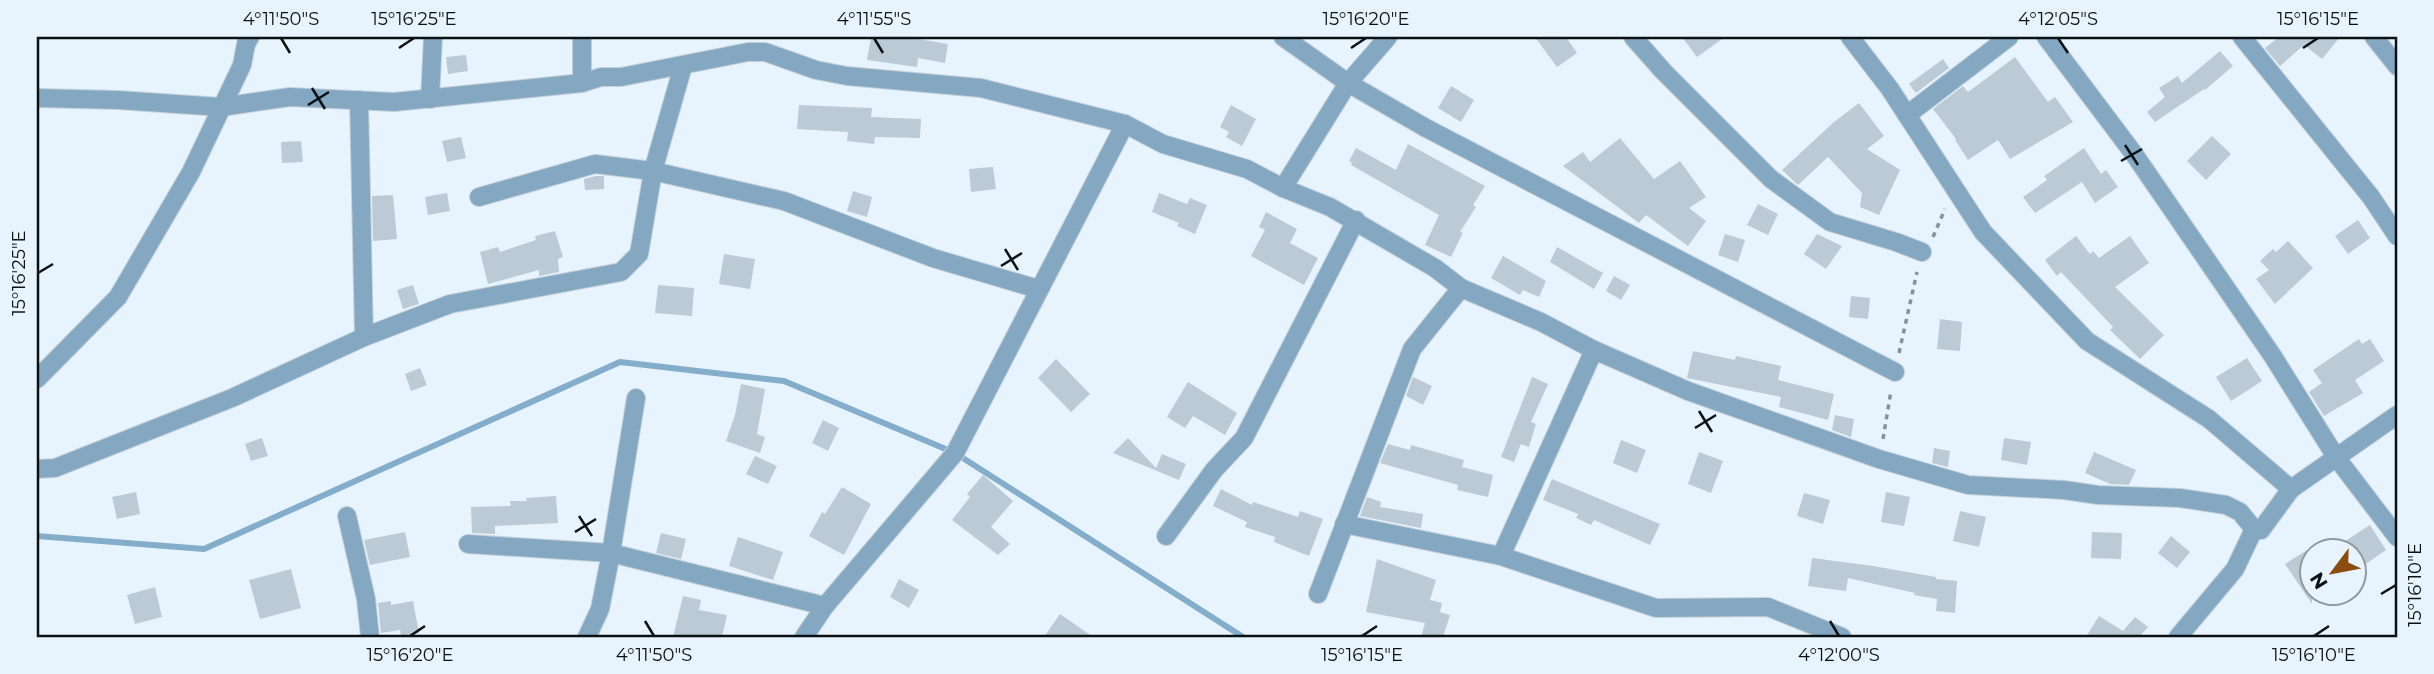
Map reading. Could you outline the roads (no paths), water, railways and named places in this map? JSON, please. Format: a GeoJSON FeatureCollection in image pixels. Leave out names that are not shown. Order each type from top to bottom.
{"type":"FeatureCollection","features":[{"type":"Feature","properties":{"kind":"street"},"geometry":{"type":"LineString","coordinates":[[37,379],[118,297],[191,172],[242,65],[250,37]]}},
{"type":"Feature","properties":{"kind":"street"},"geometry":{"type":"LineString","coordinates":[[430,99],[433,37]]}},
{"type":"Feature","properties":{"kind":"street"},"geometry":{"type":"LineString","coordinates":[[582,37],[582,83]]}},
{"type":"Feature","properties":{"kind":"street"},"geometry":{"type":"LineString","coordinates":[[1283,37],[1348,83],[1437,133],[1895,372]]}},
{"type":"Feature","properties":{"kind":"street"},"geometry":{"type":"LineString","coordinates":[[1283,188],[1348,83],[1388,37]]}},
{"type":"Feature","properties":{"kind":"street"},"geometry":{"type":"LineString","coordinates":[[1633,37],[1664,72],[1771,179],[1830,222],[1922,252]]}},
{"type":"Feature","properties":{"kind":"street"},"geometry":{"type":"LineString","coordinates":[[1850,37],[1890,89],[1983,232],[2087,341],[2209,419],[2291,489]]}},
{"type":"Feature","properties":{"kind":"street"},"geometry":{"type":"LineString","coordinates":[[1907,116],[2009,37]]}},
{"type":"Feature","properties":{"kind":"street"},"geometry":{"type":"LineString","coordinates":[[2046,37],[2134,153],[2272,355],[2336,457],[2397,537]]}},
{"type":"Feature","properties":{"kind":"street"},"geometry":{"type":"LineString","coordinates":[[2242,37],[2371,197],[2397,236]]}},
{"type":"Feature","properties":{"kind":"street"},"geometry":{"type":"LineString","coordinates":[[2374,37],[2397,66]]}},
{"type":"Feature","properties":{"kind":"street"},"geometry":{"type":"LineString","coordinates":[[37,98],[221,107],[290,97],[394,102],[582,83],[601,77],[621,77],[748,52],[765,52],[816,70],[847,76],[981,88],[1125,124],[1163,144],[1234,163],[1356,220],[1435,268],[1461,288],[1541,322],[1594,350],[1688,391],[1879,459],[1968,485],[2180,498],[2226,505],[2240,512],[2254,529],[2261,530],[2291,489],[2397,415]]}},
{"type":"Feature","properties":{"kind":"street"},"geometry":{"type":"LineString","coordinates":[[37,469],[55,468],[232,398],[365,337],[450,304],[621,272],[639,254],[653,171],[683,66]]}},
{"type":"Feature","properties":{"kind":"street"},"geometry":{"type":"LineString","coordinates":[[359,100],[365,337]]}},
{"type":"Feature","properties":{"kind":"street"},"geometry":{"type":"LineString","coordinates":[[804,637],[825,606],[955,453],[1125,124]]}},
{"type":"Feature","properties":{"kind":"street"},"geometry":{"type":"LineString","coordinates":[[479,197],[595,164],[653,171],[784,201],[933,258],[1038,289]]}},
{"type":"Feature","properties":{"kind":"street"},"geometry":{"type":"LineString","coordinates":[[1166,536],[1214,470],[1244,438],[1356,220]]}},
{"type":"Feature","properties":{"kind":"street"},"geometry":{"type":"LineString","coordinates":[[1318,594],[1412,349],[1461,288]]}},
{"type":"Feature","properties":{"kind":"street"},"geometry":{"type":"LineString","coordinates":[[1501,556],[1594,350]]}},
{"type":"Feature","properties":{"kind":"street"},"geometry":{"type":"LineString","coordinates":[[587,637],[600,609],[636,398]]}},
{"type":"Feature","properties":{"kind":"street"},"geometry":{"type":"LineString","coordinates":[[347,516],[366,599],[370,637]]}},
{"type":"Feature","properties":{"kind":"street"},"geometry":{"type":"LineString","coordinates":[[1344,524],[1501,556],[1656,608],[1768,607],[1842,637]]}},
{"type":"Feature","properties":{"kind":"street"},"geometry":{"type":"LineString","coordinates":[[2178,637],[2235,569],[2254,529]]}},
{"type":"Feature","properties":{"kind":"street"},"geometry":{"type":"LineString","coordinates":[[468,544],[611,553],[825,606]]}},
{"type":"Feature","properties":{"kind":"waterway"},"geometry":{"type":"LineString","coordinates":[[37,536],[204,549],[620,362],[784,381],[955,453],[1243,637]]}}]}
